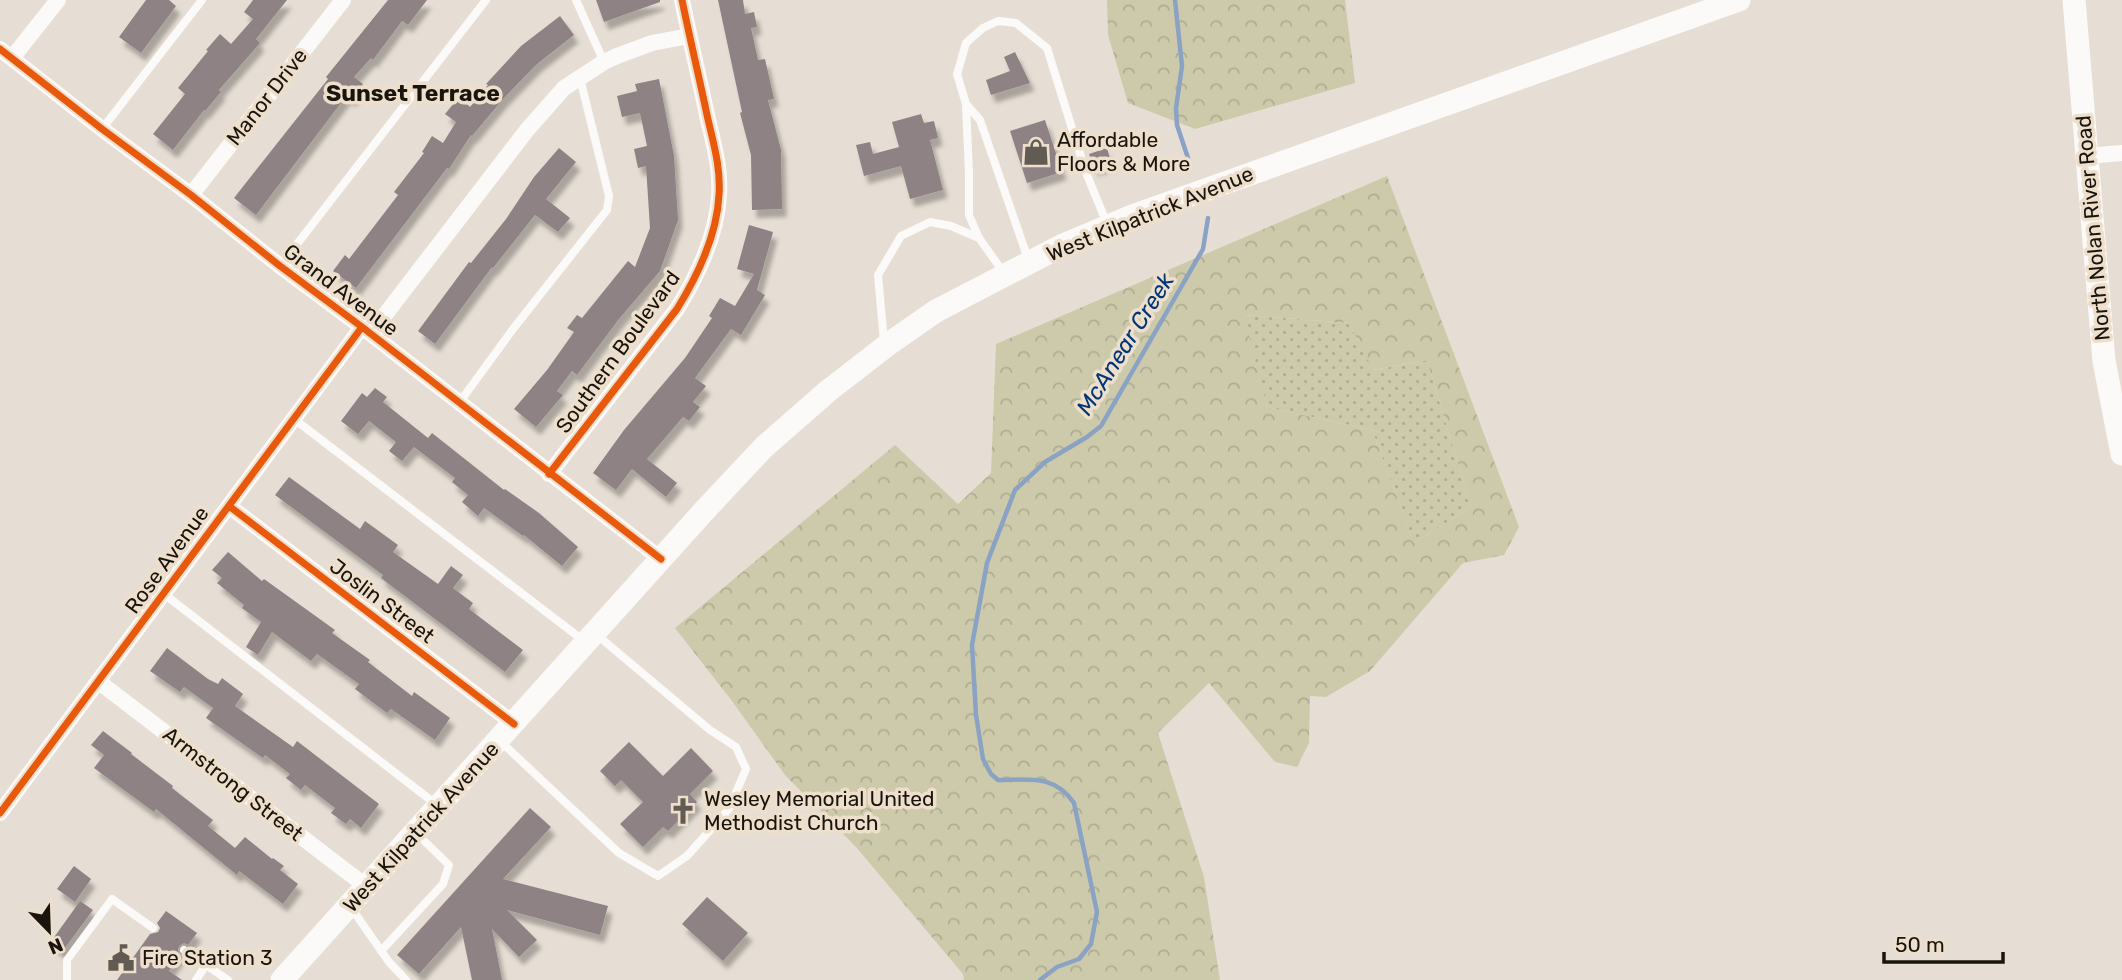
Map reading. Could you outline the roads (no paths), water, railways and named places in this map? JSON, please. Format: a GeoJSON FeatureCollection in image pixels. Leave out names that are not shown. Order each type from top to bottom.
{"type":"FeatureCollection","features":[{"type":"Feature","properties":{"kind":"main road","name":"West Kilpatrick Avenue"},"geometry":{"type":"LineString","coordinates":[[282,980],[764,447],[828,391],[936,311],[1004,274],[1107,226],[1739,0]]}},
{"type":"Feature","properties":{"kind":"main road","name":"North Nolan River Road"},"geometry":{"type":"LineString","coordinates":[[2074,0],[2104,361],[2119,421],[2122,454]]}},
{"type":"Feature","properties":{"kind":"street"},"geometry":{"type":"LineString","coordinates":[[6,54],[58,0]]}},
{"type":"Feature","properties":{"kind":"street","name":"Manor Drive"},"geometry":{"type":"LineString","coordinates":[[191,195],[343,0]]}},
{"type":"Feature","properties":{"kind":"street","name":"Southern Boulevard"},"geometry":{"type":"LineString","coordinates":[[549,474],[677,309],[694,282],[716,221],[719,167],[682,0]]}},
{"type":"Feature","properties":{"kind":"street","name":"Rose Avenue"},"geometry":{"type":"LineString","coordinates":[[0,813],[294,419],[527,130],[564,88],[604,62],[640,47],[689,36]]}},
{"type":"Feature","properties":{"kind":"street","name":"Grand Avenue"},"geometry":{"type":"LineString","coordinates":[[6,54],[661,559]]}},
{"type":"Feature","properties":{"kind":"street"},"geometry":{"type":"LineString","coordinates":[[2087,156],[2122,153]]}},
{"type":"Feature","properties":{"kind":"street","name":"Joslin Street"},"geometry":{"type":"LineString","coordinates":[[229,506],[507,732]]}},
{"type":"Feature","properties":{"kind":"street","name":"Armstrong Street"},"geometry":{"type":"LineString","coordinates":[[99,682],[367,887]]}},
{"type":"Feature","properties":{"kind":"lane"},"geometry":{"type":"LineString","coordinates":[[102,129],[202,0]]}},
{"type":"Feature","properties":{"kind":"lane"},"geometry":{"type":"LineString","coordinates":[[280,266],[486,0]]}},
{"type":"Feature","properties":{"kind":"lane"},"geometry":{"type":"LineString","coordinates":[[576,0],[604,62]]}},
{"type":"Feature","properties":{"kind":"lane"},"geometry":{"type":"LineString","coordinates":[[1004,274],[979,238],[969,215],[966,104],[957,74],[966,43],[983,28],[998,21],[1016,23],[1047,48],[1085,170],[1107,226]]}},
{"type":"Feature","properties":{"kind":"lane"},"geometry":{"type":"LineString","coordinates":[[459,403],[513,329],[607,210],[609,195],[580,77]]}},
{"type":"Feature","properties":{"kind":"lane"},"geometry":{"type":"LineString","coordinates":[[966,104],[980,120],[1029,262]]}},
{"type":"Feature","properties":{"kind":"lane"},"geometry":{"type":"LineString","coordinates":[[885,347],[878,275],[901,236],[930,222],[951,226],[979,238]]}},
{"type":"Feature","properties":{"kind":"lane"},"geometry":{"type":"LineString","coordinates":[[294,419],[736,747],[746,769],[729,809],[687,856],[658,876],[619,853],[507,732]]}},
{"type":"Feature","properties":{"kind":"lane"},"geometry":{"type":"LineString","coordinates":[[164,594],[440,807]]}},
{"type":"Feature","properties":{"kind":"lane"},"geometry":{"type":"LineString","coordinates":[[381,951],[443,884],[449,865],[416,832]]}},
{"type":"Feature","properties":{"kind":"lane"},"geometry":{"type":"LineString","coordinates":[[67,980],[67,960],[112,899],[153,928]]}},
{"type":"Feature","properties":{"kind":"lane"},"geometry":{"type":"LineString","coordinates":[[350,906],[388,962],[406,980]]}},
{"type":"Feature","properties":{"kind":"lane"},"geometry":{"type":"LineString","coordinates":[[184,950],[228,980]]}},
{"type":"Feature","properties":{"kind":"lane"},"geometry":{"type":"LineString","coordinates":[[196,980],[206,965]]}},
{"type":"Feature","properties":{"kind":"waterway","name":"McAnear Creek"},"geometry":{"type":"LineString","coordinates":[[1175,0],[1182,66],[1176,108],[1177,125],[1188,158]]}},
{"type":"Feature","properties":{"kind":"waterway","name":"McAnear Creek"},"geometry":{"type":"LineString","coordinates":[[1040,980],[1057,967],[1079,959],[1091,944],[1097,912],[1074,803],[1050,783],[998,780],[991,774],[983,759],[976,715],[972,645],[987,563],[1015,490],[1045,462],[1101,426],[1203,249],[1208,218]]}},
{"type":"Feature","properties":{"kind":"place","name":"Affordable Floors & More"},"geometry":{"type":"Point","coordinates":[1036,152]}},
{"type":"Feature","properties":{"kind":"place","name":"Wesley Memorial United Methodist Church"},"geometry":{"type":"Point","coordinates":[683,811]}},
{"type":"Feature","properties":{"kind":"place","name":"Fire Station 3"},"geometry":{"type":"Point","coordinates":[121,958]}},
{"type":"Feature","properties":{"kind":"district","name":"Sunset Terrace"},"geometry":{"type":"Point","coordinates":[413,93]}}]}
